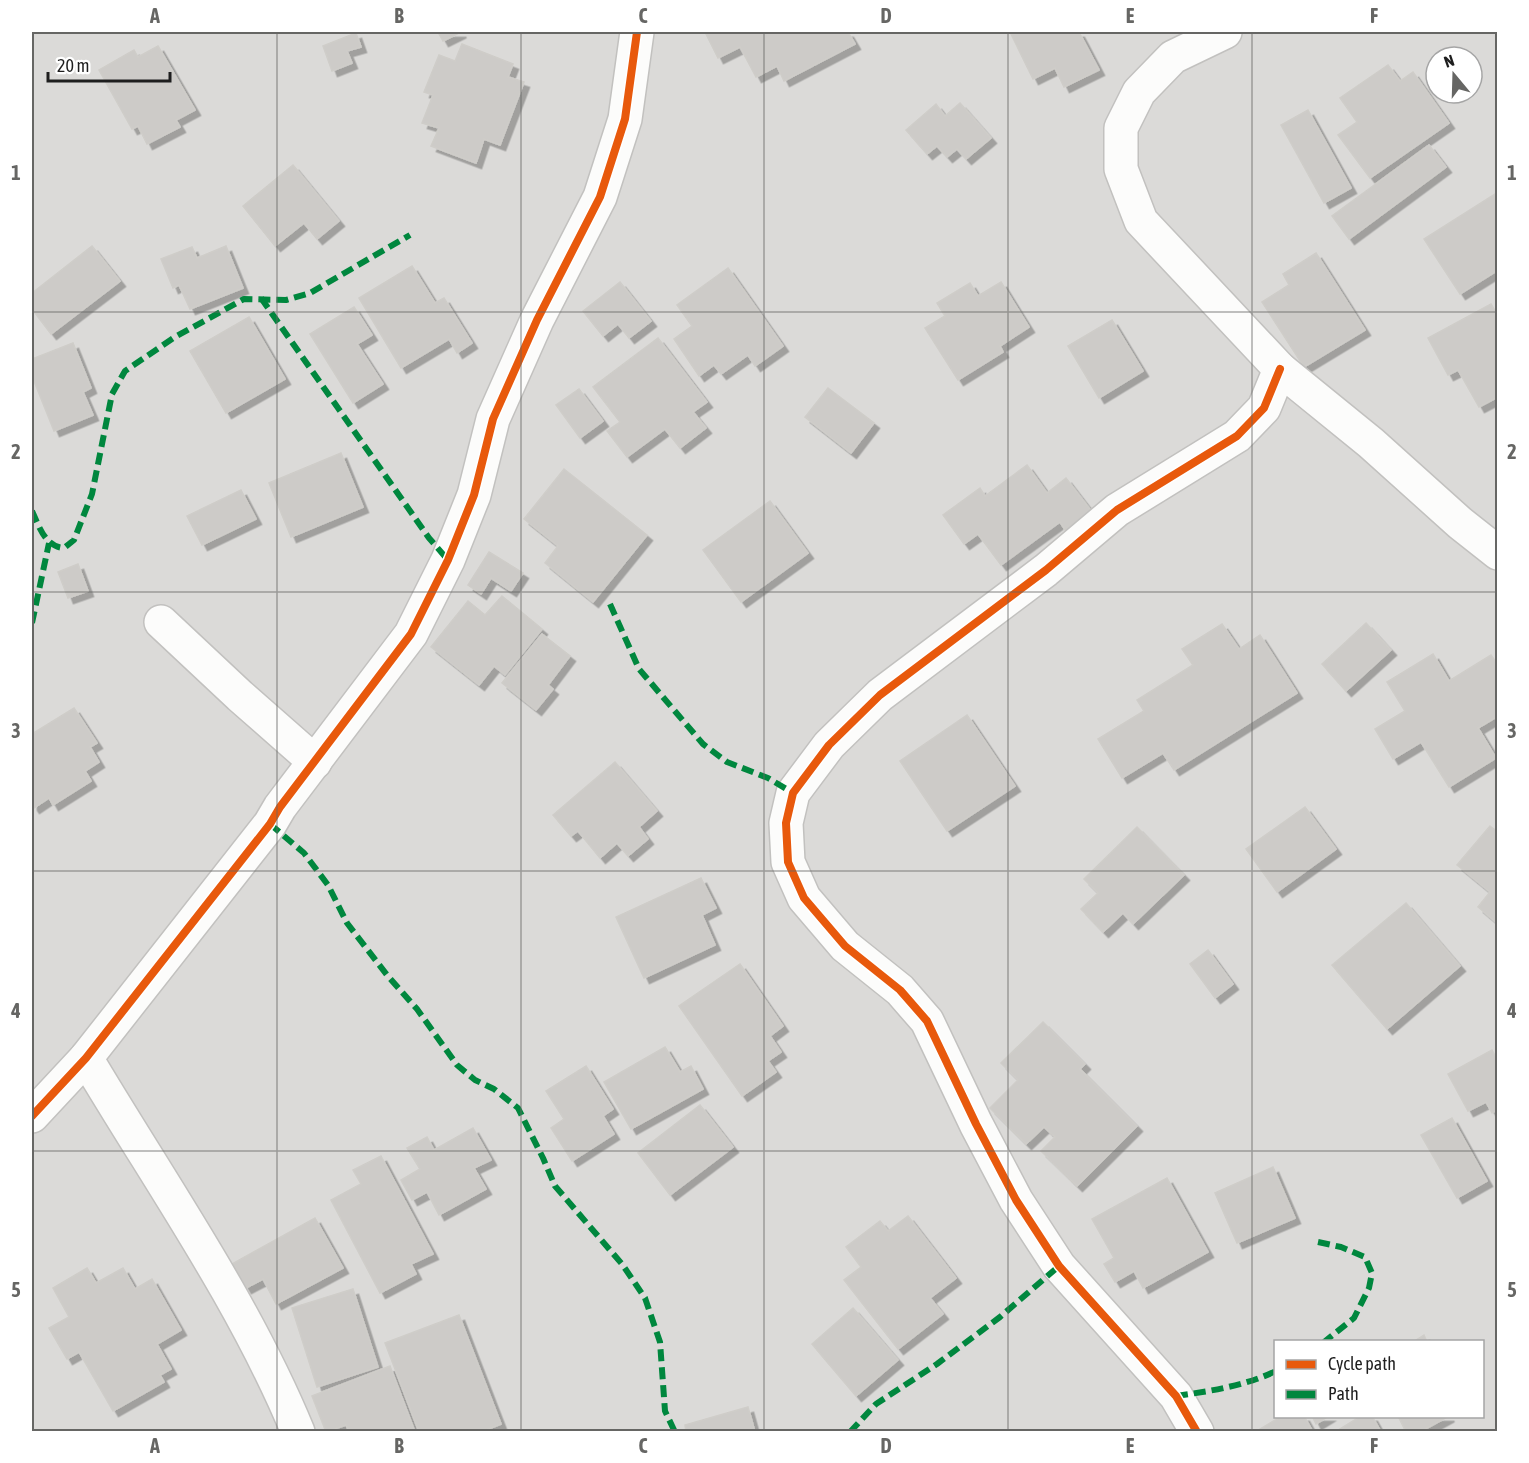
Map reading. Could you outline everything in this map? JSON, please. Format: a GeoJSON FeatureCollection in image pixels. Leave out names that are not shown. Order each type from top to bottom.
{"type":"FeatureCollection","features":[{"type":"Feature","properties":{"kind":"street"},"geometry":{"type":"LineString","coordinates":[[32,1116],[86,1058],[270,824],[280,807],[411,634],[448,560],[474,495],[492,419],[537,320],[600,197],[625,119],[637,32]]}},
{"type":"Feature","properties":{"kind":"street"},"geometry":{"type":"LineString","coordinates":[[1225,32],[1173,57],[1139,92],[1121,128],[1121,169],[1141,220],[1280,369],[1371,443],[1497,553]]}},
{"type":"Feature","properties":{"kind":"street"},"geometry":{"type":"LineString","coordinates":[[1197,1431],[1176,1396],[1059,1266],[1006,1181],[927,1021],[900,990],[845,946],[804,898],[788,862],[786,823],[793,793],[829,745],[880,695],[1046,570],[1117,510],[1237,436],[1264,408],[1280,369]]}},
{"type":"Feature","properties":{"kind":"street"},"geometry":{"type":"LineString","coordinates":[[161,622],[315,762]]}},
{"type":"Feature","properties":{"kind":"street"},"geometry":{"type":"LineString","coordinates":[[86,1058],[247,1327],[298,1431]]}},
{"type":"Feature","properties":{"kind":"shaded area"},"geometry":{"type":"Polygon","coordinates":[[[32,32],[1497,32],[1497,1431],[32,1431],[32,32]]]}},
{"type":"Feature","properties":{"kind":"building"},"geometry":{"type":"Polygon","coordinates":[[[438,32],[461,32],[443,41],[438,32]]]}},
{"type":"Feature","properties":{"kind":"building"},"geometry":{"type":"Polygon","coordinates":[[[705,32],[848,32],[855,44],[784,81],[777,66],[756,77],[740,47],[718,58],[705,32]]]}},
{"type":"Feature","properties":{"kind":"building"},"geometry":{"type":"Polygon","coordinates":[[[1010,32],[1079,32],[1099,70],[1064,87],[1055,68],[1033,79],[1010,32]]]}},
{"type":"Feature","properties":{"kind":"building"},"geometry":{"type":"Polygon","coordinates":[[[356,33],[361,47],[347,51],[352,63],[332,71],[323,46],[356,33]]]}},
{"type":"Feature","properties":{"kind":"building"},"geometry":{"type":"Polygon","coordinates":[[[462,44],[513,64],[508,77],[524,82],[500,145],[484,139],[476,163],[431,146],[439,128],[422,123],[433,95],[424,92],[439,55],[455,61],[462,44]]]}},
{"type":"Feature","properties":{"kind":"building"},"geometry":{"type":"Polygon","coordinates":[[[158,46],[195,110],[176,120],[180,127],[147,144],[138,126],[132,129],[99,70],[134,50],[138,57],[158,46]]]}},
{"type":"Feature","properties":{"kind":"building"},"geometry":{"type":"Polygon","coordinates":[[[1388,65],[1400,81],[1413,72],[1424,88],[1424,105],[1436,105],[1449,123],[1370,178],[1338,135],[1357,122],[1340,98],[1388,65]]]}},
{"type":"Feature","properties":{"kind":"building"},"geometry":{"type":"Polygon","coordinates":[[[960,103],[991,138],[966,159],[957,149],[947,157],[937,146],[927,154],[906,130],[936,104],[945,116],[960,103]]]}},
{"type":"Feature","properties":{"kind":"building"},"geometry":{"type":"Polygon","coordinates":[[[1308,110],[1351,188],[1324,203],[1281,125],[1308,110]]]}},
{"type":"Feature","properties":{"kind":"building"},"geometry":{"type":"Polygon","coordinates":[[[1429,145],[1446,167],[1349,239],[1332,216],[1429,145]]]}},
{"type":"Feature","properties":{"kind":"building"},"geometry":{"type":"Polygon","coordinates":[[[293,165],[339,221],[317,239],[304,223],[275,246],[243,206],[293,165]]]}},
{"type":"Feature","properties":{"kind":"building"},"geometry":{"type":"Polygon","coordinates":[[[1498,192],[1498,270],[1460,294],[1424,239],[1498,192]]]}},
{"type":"Feature","properties":{"kind":"building"},"geometry":{"type":"Polygon","coordinates":[[[92,246],[120,281],[51,334],[32,309],[32,293],[92,246]]]}},
{"type":"Feature","properties":{"kind":"building"},"geometry":{"type":"Polygon","coordinates":[[[226,246],[243,288],[190,309],[179,285],[173,288],[161,259],[192,247],[197,258],[226,246]]]}},
{"type":"Feature","properties":{"kind":"building"},"geometry":{"type":"Polygon","coordinates":[[[1316,253],[1365,330],[1304,367],[1262,302],[1289,285],[1283,274],[1316,253]]]}},
{"type":"Feature","properties":{"kind":"building"},"geometry":{"type":"Polygon","coordinates":[[[412,266],[435,303],[444,298],[472,343],[457,353],[449,339],[401,368],[359,298],[412,266]]]}},
{"type":"Feature","properties":{"kind":"building"},"geometry":{"type":"Polygon","coordinates":[[[728,268],[783,346],[755,366],[748,355],[721,374],[714,365],[699,376],[674,339],[692,326],[677,305],[728,268]]]}},
{"type":"Feature","properties":{"kind":"building"},"geometry":{"type":"Polygon","coordinates":[[[620,282],[651,321],[629,338],[618,324],[603,336],[583,311],[620,282]]]}},
{"type":"Feature","properties":{"kind":"building"},"geometry":{"type":"Polygon","coordinates":[[[1001,282],[1029,327],[1000,346],[1003,352],[958,380],[925,328],[945,316],[937,303],[970,283],[978,296],[1001,282]]]}},
{"type":"Feature","properties":{"kind":"building"},"geometry":{"type":"Polygon","coordinates":[[[1491,304],[1498,316],[1498,397],[1479,407],[1458,370],[1448,375],[1428,338],[1491,304]]]}},
{"type":"Feature","properties":{"kind":"building"},"geometry":{"type":"Polygon","coordinates":[[[354,307],[372,335],[357,344],[383,384],[353,403],[310,334],[354,307]]]}},
{"type":"Feature","properties":{"kind":"building"},"geometry":{"type":"Polygon","coordinates":[[[249,317],[285,379],[226,413],[190,351],[249,317]]]}},
{"type":"Feature","properties":{"kind":"building"},"geometry":{"type":"Polygon","coordinates":[[[1112,320],[1143,371],[1099,398],[1068,346],[1112,320]]]}},
{"type":"Feature","properties":{"kind":"building"},"geometry":{"type":"Polygon","coordinates":[[[658,338],[707,402],[693,412],[706,428],[680,448],[665,429],[627,457],[607,431],[620,422],[593,387],[658,338]]]}},
{"type":"Feature","properties":{"kind":"building"},"geometry":{"type":"Polygon","coordinates":[[[73,343],[91,388],[83,392],[93,415],[54,431],[32,376],[32,359],[73,343]]]}},
{"type":"Feature","properties":{"kind":"building"},"geometry":{"type":"Polygon","coordinates":[[[828,388],[874,423],[851,453],[805,417],[828,388]]]}},
{"type":"Feature","properties":{"kind":"building"},"geometry":{"type":"Polygon","coordinates":[[[579,389],[603,421],[580,438],[556,405],[579,389]]]}},
{"type":"Feature","properties":{"kind":"building"},"geometry":{"type":"Polygon","coordinates":[[[341,453],[363,507],[291,537],[269,483],[341,453]]]}},
{"type":"Feature","properties":{"kind":"building"},"geometry":{"type":"Polygon","coordinates":[[[1027,465],[1047,493],[1066,478],[1096,517],[1069,536],[1060,522],[1001,565],[978,534],[964,544],[943,515],[980,488],[985,496],[1027,465]]]}},
{"type":"Feature","properties":{"kind":"building"},"geometry":{"type":"Polygon","coordinates":[[[564,469],[647,535],[593,602],[545,563],[558,546],[524,519],[564,469]]]}},
{"type":"Feature","properties":{"kind":"building"},"geometry":{"type":"Polygon","coordinates":[[[241,490],[256,519],[202,545],[187,516],[241,490]]]}},
{"type":"Feature","properties":{"kind":"building"},"geometry":{"type":"Polygon","coordinates":[[[770,501],[808,553],[741,602],[703,550],[770,501]]]}},
{"type":"Feature","properties":{"kind":"building"},"geometry":{"type":"Polygon","coordinates":[[[489,552],[523,573],[511,591],[491,578],[481,594],[468,585],[489,552]]]}},
{"type":"Feature","properties":{"kind":"building"},"geometry":{"type":"Polygon","coordinates":[[[78,564],[88,591],[68,598],[58,572],[78,564]]]}},
{"type":"Feature","properties":{"kind":"building"},"geometry":{"type":"Polygon","coordinates":[[[502,596],[542,629],[505,675],[494,666],[479,685],[431,647],[468,601],[485,615],[502,596]]]}},
{"type":"Feature","properties":{"kind":"building"},"geometry":{"type":"Polygon","coordinates":[[[1366,623],[1391,650],[1346,691],[1322,664],[1366,623]]]}},
{"type":"Feature","properties":{"kind":"building"},"geometry":{"type":"Polygon","coordinates":[[[1222,624],[1239,649],[1260,635],[1297,693],[1174,770],[1163,753],[1122,778],[1098,739],[1144,711],[1137,700],[1193,665],[1182,649],[1222,624]]]}},
{"type":"Feature","properties":{"kind":"building"},"geometry":{"type":"Polygon","coordinates":[[[542,634],[570,656],[548,685],[553,689],[536,710],[502,683],[542,634]]]}},
{"type":"Feature","properties":{"kind":"building"},"geometry":{"type":"Polygon","coordinates":[[[1433,654],[1449,681],[1491,655],[1498,665],[1498,716],[1478,728],[1496,758],[1449,787],[1421,742],[1393,759],[1375,729],[1405,711],[1387,682],[1433,654]]]}},
{"type":"Feature","properties":{"kind":"building"},"geometry":{"type":"Polygon","coordinates":[[[74,708],[97,743],[90,747],[99,762],[85,771],[91,781],[53,805],[49,798],[34,808],[32,805],[32,734],[74,708]]]}},
{"type":"Feature","properties":{"kind":"building"},"geometry":{"type":"Polygon","coordinates":[[[967,715],[1015,786],[947,831],[900,761],[967,715]]]}},
{"type":"Feature","properties":{"kind":"building"},"geometry":{"type":"Polygon","coordinates":[[[615,762],[657,811],[639,827],[648,839],[628,856],[617,843],[600,858],[578,831],[571,836],[553,815],[615,762]]]}},
{"type":"Feature","properties":{"kind":"building"},"geometry":{"type":"Polygon","coordinates":[[[1305,807],[1336,849],[1277,892],[1246,849],[1305,807]]]}},
{"type":"Feature","properties":{"kind":"building"},"geometry":{"type":"Polygon","coordinates":[[[1490,826],[1498,832],[1498,924],[1478,907],[1490,892],[1457,865],[1490,826]]]}},
{"type":"Feature","properties":{"kind":"building"},"geometry":{"type":"Polygon","coordinates":[[[1137,827],[1184,875],[1133,924],[1123,913],[1103,932],[1081,909],[1098,893],[1084,879],[1137,827]]]}},
{"type":"Feature","properties":{"kind":"building"},"geometry":{"type":"Polygon","coordinates":[[[701,878],[716,908],[702,915],[715,945],[644,978],[616,917],[701,878]]]}},
{"type":"Feature","properties":{"kind":"building"},"geometry":{"type":"Polygon","coordinates":[[[1406,903],[1460,966],[1387,1029],[1332,965],[1406,903]]]}},
{"type":"Feature","properties":{"kind":"building"},"geometry":{"type":"Polygon","coordinates":[[[1208,950],[1233,984],[1215,998],[1190,964],[1208,950]]]}},
{"type":"Feature","properties":{"kind":"building"},"geometry":{"type":"Polygon","coordinates":[[[740,964],[783,1026],[770,1036],[781,1052],[768,1061],[776,1072],[742,1096],[679,1006],[740,964]]]}},
{"type":"Feature","properties":{"kind":"building"},"geometry":{"type":"Polygon","coordinates":[[[1043,1022],[1085,1064],[1080,1069],[1137,1126],[1077,1186],[1041,1151],[1055,1137],[1044,1127],[1026,1144],[990,1108],[1018,1080],[1001,1063],[1043,1022]]]}},
{"type":"Feature","properties":{"kind":"building"},"geometry":{"type":"Polygon","coordinates":[[[665,1047],[680,1072],[691,1066],[703,1089],[631,1129],[604,1082],[665,1047]]]}},
{"type":"Feature","properties":{"kind":"building"},"geometry":{"type":"Polygon","coordinates":[[[1492,1050],[1498,1061],[1498,1109],[1492,1113],[1486,1102],[1468,1111],[1448,1074],[1492,1050]]]}},
{"type":"Feature","properties":{"kind":"building"},"geometry":{"type":"Polygon","coordinates":[[[586,1066],[613,1109],[603,1116],[614,1134],[572,1161],[551,1128],[564,1119],[546,1091],[586,1066]]]}},
{"type":"Feature","properties":{"kind":"building"},"geometry":{"type":"Polygon","coordinates":[[[700,1105],[733,1147],[670,1195],[638,1153],[700,1105]]]}},
{"type":"Feature","properties":{"kind":"building"},"geometry":{"type":"Polygon","coordinates":[[[1452,1118],[1487,1181],[1457,1198],[1421,1135],[1452,1118]]]}},
{"type":"Feature","properties":{"kind":"building"},"geometry":{"type":"Polygon","coordinates":[[[473,1128],[491,1160],[474,1168],[486,1189],[439,1215],[427,1192],[412,1200],[401,1180],[420,1169],[407,1148],[427,1137],[434,1150],[473,1128]]]}},
{"type":"Feature","properties":{"kind":"building"},"geometry":{"type":"Polygon","coordinates":[[[381,1156],[433,1254],[411,1264],[416,1274],[380,1293],[331,1200],[361,1184],[353,1170],[381,1156]]]}},
{"type":"Feature","properties":{"kind":"building"},"geometry":{"type":"Polygon","coordinates":[[[1273,1167],[1295,1218],[1237,1243],[1215,1193],[1273,1167]]]}},
{"type":"Feature","properties":{"kind":"building"},"geometry":{"type":"Polygon","coordinates":[[[1167,1178],[1208,1252],[1143,1288],[1134,1271],[1115,1282],[1104,1264],[1114,1258],[1092,1219],[1167,1178]]]}},
{"type":"Feature","properties":{"kind":"building"},"geometry":{"type":"Polygon","coordinates":[[[908,1216],[956,1278],[930,1298],[943,1314],[898,1349],[844,1280],[861,1267],[846,1247],[880,1221],[888,1231],[908,1216]]]}},
{"type":"Feature","properties":{"kind":"building"},"geometry":{"type":"Polygon","coordinates":[[[315,1218],[343,1268],[276,1304],[263,1279],[246,1288],[232,1264],[315,1218]]]}},
{"type":"Feature","properties":{"kind":"building"},"geometry":{"type":"Polygon","coordinates":[[[87,1268],[96,1283],[123,1268],[135,1289],[152,1279],[181,1330],[157,1344],[171,1369],[160,1375],[164,1382],[113,1411],[79,1352],[67,1359],[49,1328],[69,1317],[53,1288],[87,1268]]]}},
{"type":"Feature","properties":{"kind":"building"},"geometry":{"type":"Polygon","coordinates":[[[353,1289],[378,1367],[317,1387],[292,1308],[353,1289]]]}},
{"type":"Feature","properties":{"kind":"building"},"geometry":{"type":"Polygon","coordinates":[[[853,1308],[898,1360],[856,1396],[812,1344],[853,1308]]]}},
{"type":"Feature","properties":{"kind":"building"},"geometry":{"type":"Polygon","coordinates":[[[459,1315],[501,1424],[481,1432],[419,1432],[385,1343],[459,1315]]]}},
{"type":"Feature","properties":{"kind":"building"},"geometry":{"type":"Polygon","coordinates":[[[1424,1335],[1426,1340],[1416,1340],[1424,1335]]]}},
{"type":"Feature","properties":{"kind":"building"},"geometry":{"type":"Polygon","coordinates":[[[390,1366],[415,1432],[349,1432],[346,1425],[326,1432],[312,1396],[390,1366]]]}},
{"type":"Feature","properties":{"kind":"building"},"geometry":{"type":"Polygon","coordinates":[[[748,1407],[755,1432],[686,1432],[685,1425],[748,1407]]]}},
{"type":"Feature","properties":{"kind":"building"},"geometry":{"type":"Polygon","coordinates":[[[1279,1418],[1305,1418],[1313,1432],[1261,1432],[1260,1429],[1279,1418]]]}},
{"type":"Feature","properties":{"kind":"building"},"geometry":{"type":"Polygon","coordinates":[[[1313,1418],[1326,1418],[1316,1424],[1313,1418]]]}},
{"type":"Feature","properties":{"kind":"building"},"geometry":{"type":"Polygon","coordinates":[[[1358,1418],[1373,1418],[1381,1432],[1335,1432],[1358,1418]]]}},
{"type":"Feature","properties":{"kind":"building"},"geometry":{"type":"Polygon","coordinates":[[[1399,1418],[1445,1418],[1420,1432],[1406,1432],[1399,1418]]]}},
{"type":"Feature","properties":{"kind":"marked path"},"geometry":{"type":"LineString","coordinates":[[32,511],[43,535],[52,544],[64,548],[74,540],[92,494],[112,394],[125,371],[175,337],[244,299],[286,300],[310,293],[410,235]]}},
{"type":"Feature","properties":{"kind":"marked path"},"geometry":{"type":"LineString","coordinates":[[261,298],[429,538],[448,560]]}},
{"type":"Feature","properties":{"kind":"marked path"},"geometry":{"type":"LineString","coordinates":[[32,623],[49,543]]}},
{"type":"Feature","properties":{"kind":"marked path"},"geometry":{"type":"LineString","coordinates":[[610,604],[639,669],[703,744],[727,762],[768,778],[793,793]]}},
{"type":"Feature","properties":{"kind":"marked path"},"geometry":{"type":"LineString","coordinates":[[270,824],[304,853],[328,885],[347,923],[387,975],[417,1009],[457,1065],[475,1080],[494,1089],[518,1108],[555,1186],[622,1264],[645,1298],[660,1342],[665,1411],[675,1432]]}},
{"type":"Feature","properties":{"kind":"marked path"},"geometry":{"type":"LineString","coordinates":[[1318,1242],[1341,1247],[1365,1257],[1372,1273],[1369,1288],[1354,1318],[1326,1340]]}},
{"type":"Feature","properties":{"kind":"marked path"},"geometry":{"type":"LineString","coordinates":[[850,1432],[876,1404],[937,1364],[1000,1317],[1059,1266]]}},
{"type":"Feature","properties":{"kind":"marked path"},"geometry":{"type":"LineString","coordinates":[[1176,1396],[1240,1384],[1274,1372]]}},
{"type":"Feature","properties":{"kind":"cycle path"},"geometry":{"type":"LineString","coordinates":[[32,1116],[86,1058],[270,824],[280,807],[411,634],[448,560],[474,495],[493,419],[537,320],[600,197],[625,119],[637,32]]}},
{"type":"Feature","properties":{"kind":"cycle path"},"geometry":{"type":"LineString","coordinates":[[1197,1432],[1176,1396],[1059,1266],[1016,1200],[976,1124],[927,1021],[900,990],[845,946],[804,898],[788,862],[786,823],[793,793],[829,745],[880,695],[1046,570],[1117,510],[1237,436],[1264,408],[1280,369]]}}]}
